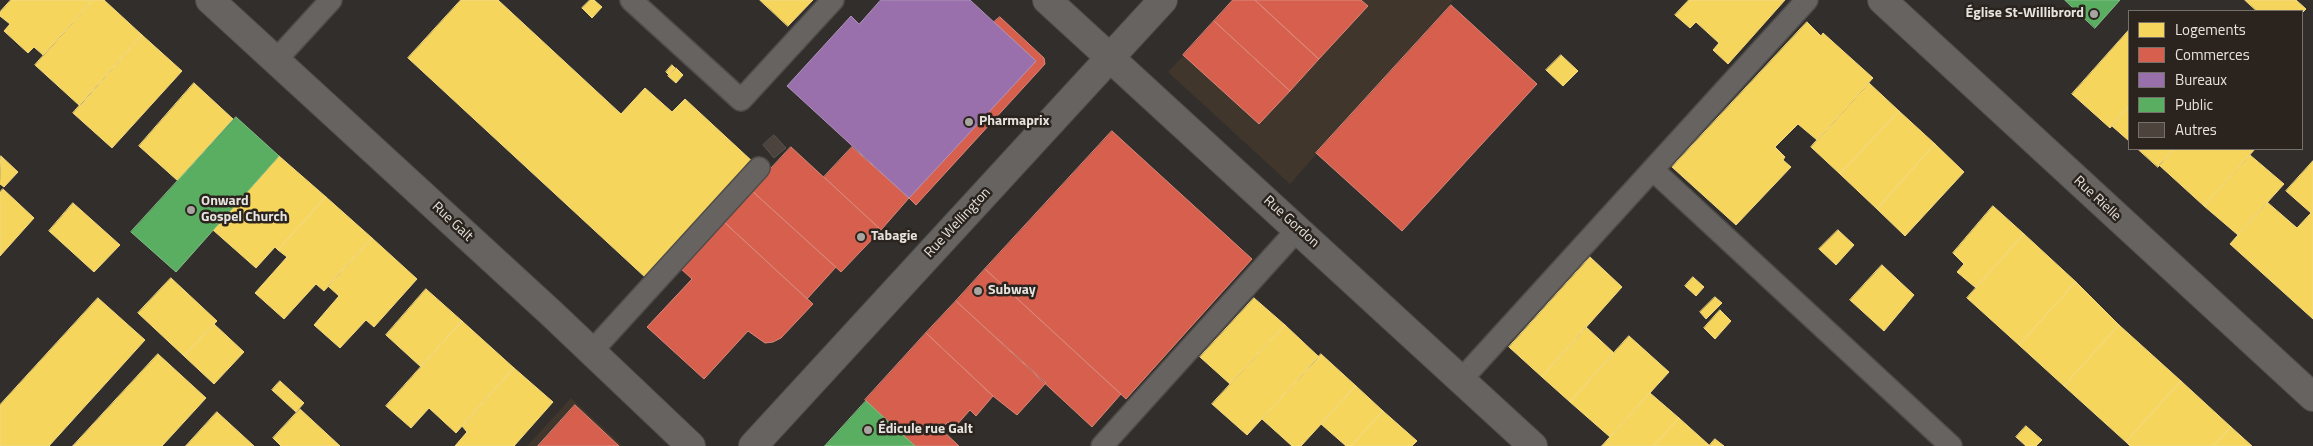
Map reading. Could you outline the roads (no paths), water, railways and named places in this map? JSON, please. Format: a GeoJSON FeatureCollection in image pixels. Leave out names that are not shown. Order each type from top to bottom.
{"type":"FeatureCollection","features":[{"type":"Feature","properties":{"kind":"main road","name":"Rue Galt"},"geometry":{"type":"LineString","coordinates":[[210,0],[592,351],[691,446]]}},
{"type":"Feature","properties":{"kind":"main road","name":"Rue Gordon"},"geometry":{"type":"LineString","coordinates":[[1047,0],[1533,446]]}},
{"type":"Feature","properties":{"kind":"main road","name":"Rue Wellington"},"geometry":{"type":"LineString","coordinates":[[753,446],[1163,0]]}},
{"type":"Feature","properties":{"kind":"main road","name":"Rue Rielle"},"geometry":{"type":"LineString","coordinates":[[1882,0],[2313,397]]}},
{"type":"Feature","properties":{"kind":"lane"},"geometry":{"type":"LineString","coordinates":[[276,60],[332,0]]}},
{"type":"Feature","properties":{"kind":"lane"},"geometry":{"type":"LineString","coordinates":[[631,0],[741,100],[833,0]]}},
{"type":"Feature","properties":{"kind":"lane"},"geometry":{"type":"LineString","coordinates":[[1461,380],[1807,0]]}},
{"type":"Feature","properties":{"kind":"lane"},"geometry":{"type":"LineString","coordinates":[[592,351],[759,168]]}},
{"type":"Feature","properties":{"kind":"lane"},"geometry":{"type":"LineString","coordinates":[[1653,170],[1951,446]]}},
{"type":"Feature","properties":{"kind":"lane"},"geometry":{"type":"LineString","coordinates":[[1108,444],[1298,229]]}},
{"type":"Feature","properties":{"kind":"place","name":"Église St-Willibrord"},"geometry":{"type":"Point","coordinates":[2094,14]}},
{"type":"Feature","properties":{"kind":"place","name":"Pharmaprix"},"geometry":{"type":"Point","coordinates":[969,122]}},
{"type":"Feature","properties":{"kind":"place","name":"Onward Gospel Church"},"geometry":{"type":"Point","coordinates":[191,210]}},
{"type":"Feature","properties":{"kind":"place","name":"Tabagie"},"geometry":{"type":"Point","coordinates":[861,237]}},
{"type":"Feature","properties":{"kind":"place","name":"Subway"},"geometry":{"type":"Point","coordinates":[978,291]}},
{"type":"Feature","properties":{"kind":"place","name":"Édicule rue Galt"},"geometry":{"type":"Point","coordinates":[868,430]}}]}
